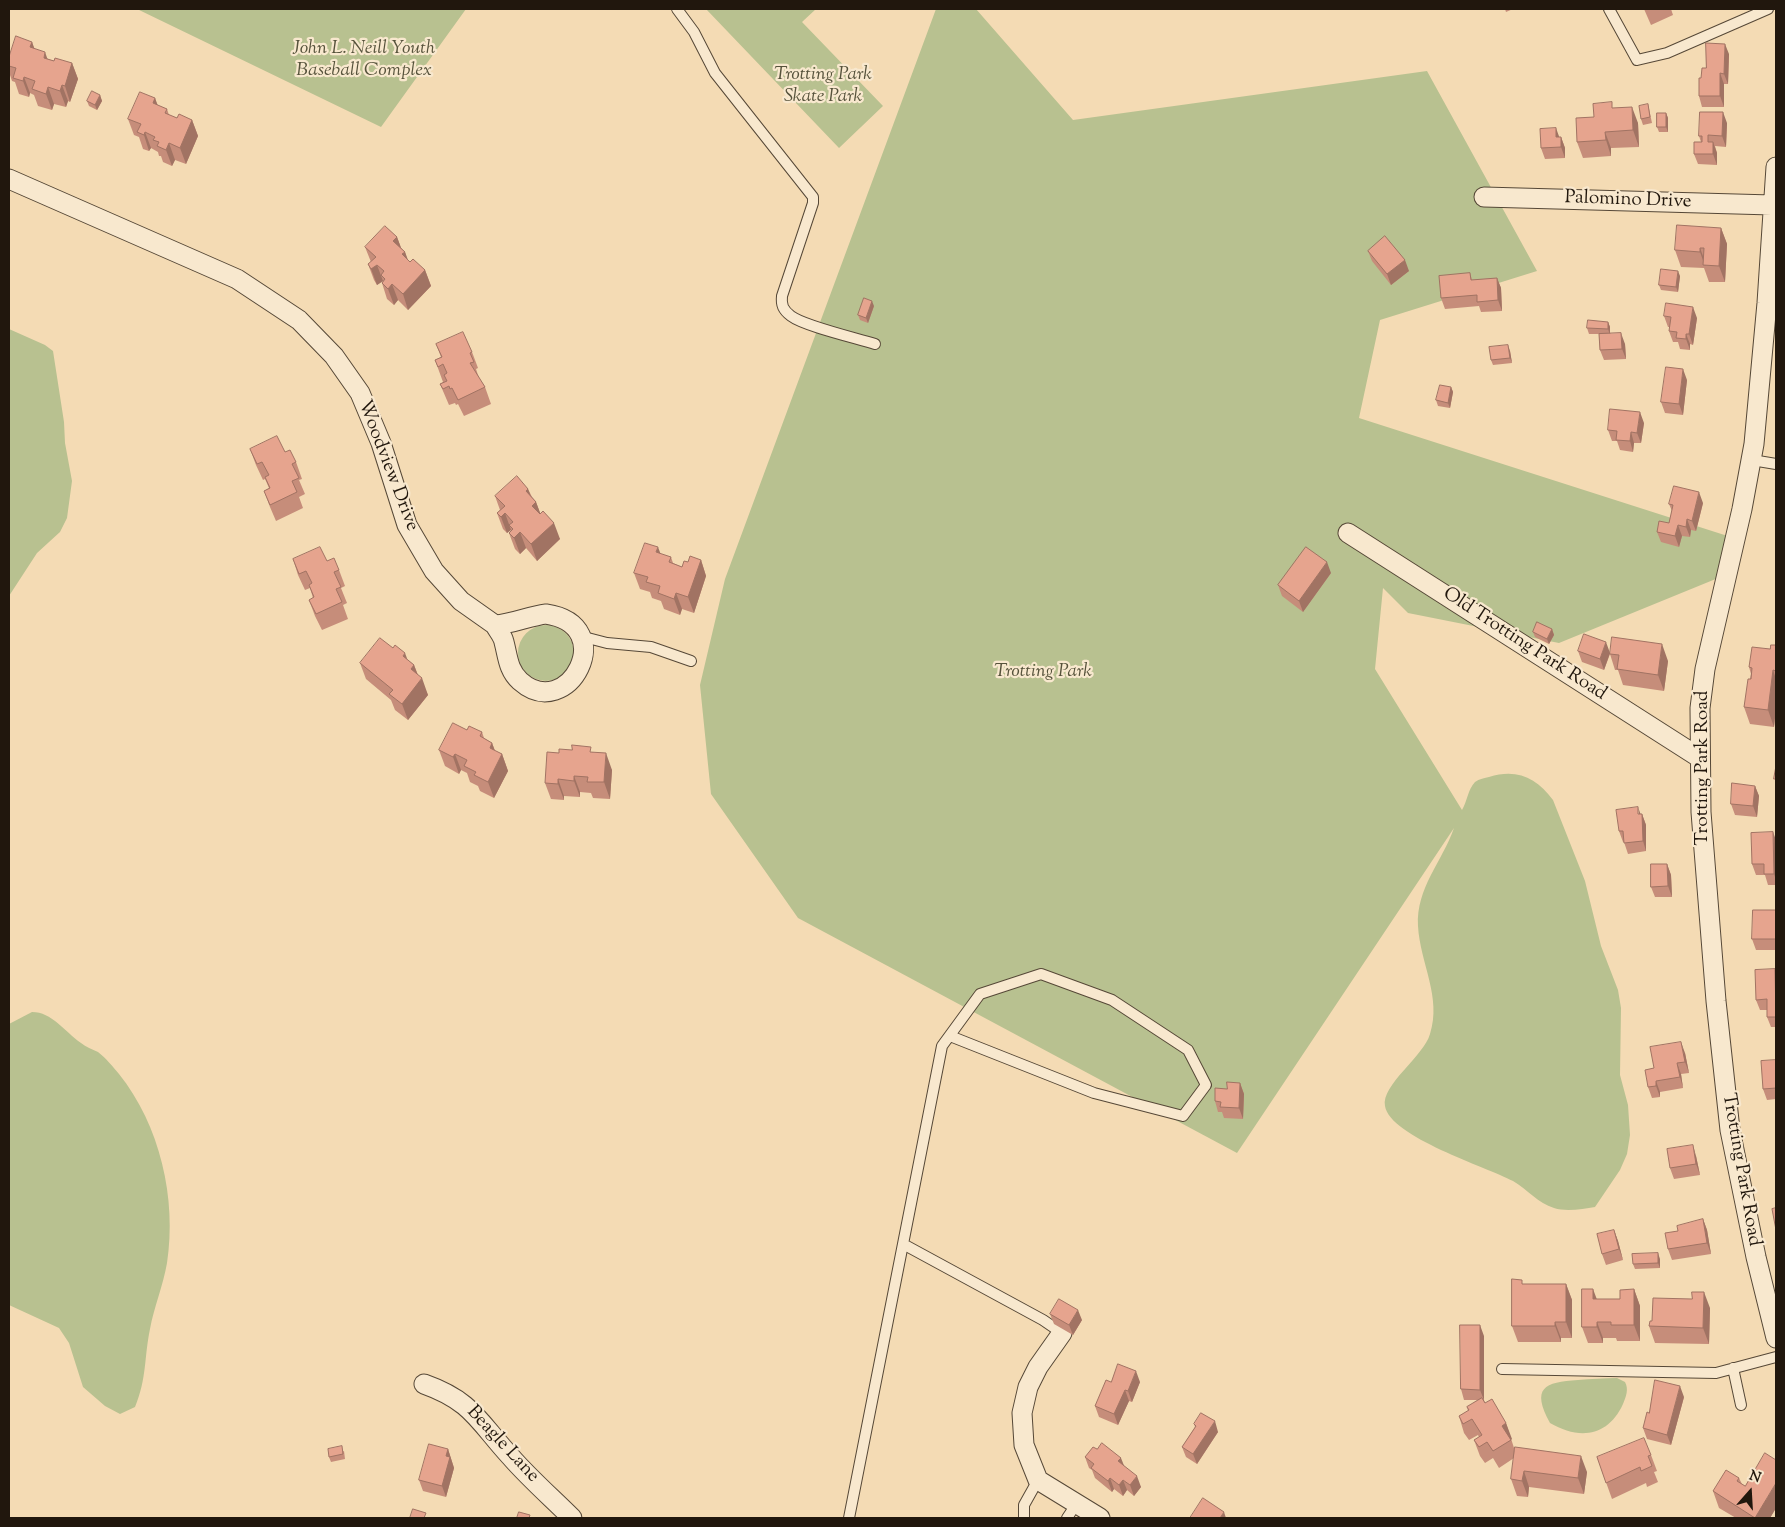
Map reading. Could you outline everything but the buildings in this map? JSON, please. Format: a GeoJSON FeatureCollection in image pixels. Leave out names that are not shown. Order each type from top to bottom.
{"type":"FeatureCollection","features":[{"type":"Feature","properties":{"kind":"street","name":"Trotting Park Road"},"geometry":{"type":"LineString","coordinates":[[1776,167],[1772,204],[1767,303],[1752,460],[1705,669],[1700,708],[1701,812],[1706,884],[1730,1130],[1756,1257],[1776,1338]]}},
{"type":"Feature","properties":{"kind":"street","name":"Woodview Drive"},"geometry":{"type":"LineString","coordinates":[[9,179],[237,279],[299,320],[334,356],[360,393],[381,443],[407,525],[434,570],[461,601],[495,625],[504,640],[509,665],[521,682],[539,690],[560,688],[576,676],[584,657],[580,636]]}},
{"type":"Feature","properties":{"kind":"street","name":"Palomino Drive"},"geometry":{"type":"LineString","coordinates":[[1484,197],[1772,204]]}},
{"type":"Feature","properties":{"kind":"street","name":"Old Trotting Park Road"},"geometry":{"type":"LineString","coordinates":[[1348,532],[1700,758]]}},
{"type":"Feature","properties":{"kind":"street"},"geometry":{"type":"LineString","coordinates":[[495,625],[513,624],[546,614],[566,620],[580,636]]}},
{"type":"Feature","properties":{"kind":"street"},"geometry":{"type":"LineString","coordinates":[[1062,1333],[1038,1367],[1028,1387],[1022,1413],[1024,1445],[1038,1480],[1072,1511],[1100,1518]]}},
{"type":"Feature","properties":{"kind":"street","name":"Beagle Lane"},"geometry":{"type":"LineString","coordinates":[[424,1384],[447,1392],[473,1411],[510,1457],[572,1518]]}},
{"type":"Feature","properties":{"kind":"lane"},"geometry":{"type":"LineString","coordinates":[[677,9],[694,32],[715,73],[813,197],[813,203],[781,304],[792,318],[875,344]]}},
{"type":"Feature","properties":{"kind":"lane"},"geometry":{"type":"LineString","coordinates":[[1609,9],[1637,60],[1667,53],[1768,9]]}},
{"type":"Feature","properties":{"kind":"lane"},"geometry":{"type":"LineString","coordinates":[[1752,460],[1776,464]]}},
{"type":"Feature","properties":{"kind":"lane"},"geometry":{"type":"LineString","coordinates":[[580,636],[607,643],[651,647],[691,661]]}},
{"type":"Feature","properties":{"kind":"lane"},"geometry":{"type":"LineString","coordinates":[[849,1518],[942,1046],[980,994],[1040,974],[1112,1000],[1188,1050],[1206,1085],[1183,1116],[1094,1094],[950,1036]]}},
{"type":"Feature","properties":{"kind":"lane"},"geometry":{"type":"LineString","coordinates":[[903,1244],[1044,1320],[1062,1333]]}},
{"type":"Feature","properties":{"kind":"lane"},"geometry":{"type":"LineString","coordinates":[[1502,1370],[1716,1373],[1776,1357]]}},
{"type":"Feature","properties":{"kind":"lane"},"geometry":{"type":"LineString","coordinates":[[1733,1368],[1740,1405]]}},
{"type":"Feature","properties":{"kind":"lane"},"geometry":{"type":"LineString","coordinates":[[1024,1518],[1024,1505],[1038,1480]]}},
{"type":"Feature","properties":{"kind":"green space","name":"John L. Neill Youth Baseball Complex"},"geometry":{"type":"Polygon","coordinates":[[[137,9],[466,9],[381,127],[137,9]]]}},
{"type":"Feature","properties":{"kind":"green space","name":"Trotting Park Skate Park"},"geometry":{"type":"Polygon","coordinates":[[[706,9],[816,9],[802,22],[883,106],[839,148],[706,9]]]}},
{"type":"Feature","properties":{"kind":"green space","name":"Trotting Park"},"geometry":{"type":"Polygon","coordinates":[[[936,9],[976,9],[1073,120],[1427,71],[1537,271],[1380,320],[1359,418],[1737,539],[1723,576],[1559,643],[1408,613],[1383,588],[1375,669],[1462,810],[1471,788],[1478,780],[1509,774],[1525,777],[1533,781],[1547,792],[1553,800],[1585,881],[1601,946],[1618,990],[1621,1008],[1620,1075],[1628,1105],[1630,1135],[1627,1154],[1620,1170],[1595,1207],[1569,1210],[1548,1206],[1513,1181],[1441,1150],[1403,1129],[1391,1118],[1385,1106],[1390,1089],[1420,1052],[1430,1034],[1433,1020],[1432,993],[1422,953],[1418,912],[1425,887],[1454,828],[1237,1153],[798,918],[711,794],[700,685],[725,579],[936,9]]]}},
{"type":"Feature","properties":{"kind":"green space"},"geometry":{"type":"Polygon","coordinates":[[[9,329],[45,345],[53,351],[72,481],[67,518],[60,532],[37,553],[9,596],[9,329]]]}},
{"type":"Feature","properties":{"kind":"green space"},"geometry":{"type":"Polygon","coordinates":[[[540,625],[552,625],[562,629],[570,637],[574,653],[570,669],[562,677],[552,681],[540,681],[530,677],[522,669],[518,659],[518,647],[522,637],[530,629],[540,625]]]}},
{"type":"Feature","properties":{"kind":"green space"},"geometry":{"type":"Polygon","coordinates":[[[32,1012],[46,1015],[58,1023],[83,1044],[104,1057],[119,1074],[145,1116],[155,1139],[162,1164],[169,1214],[167,1263],[148,1339],[139,1397],[135,1407],[120,1414],[105,1406],[83,1387],[69,1343],[59,1328],[9,1305],[9,1024],[32,1012]]]}},
{"type":"Feature","properties":{"kind":"green space"},"geometry":{"type":"Polygon","coordinates":[[[1617,1378],[1625,1382],[1627,1390],[1625,1399],[1617,1415],[1601,1429],[1592,1432],[1572,1432],[1550,1423],[1542,1402],[1544,1389],[1549,1385],[1566,1381],[1617,1378]]]}}]}
